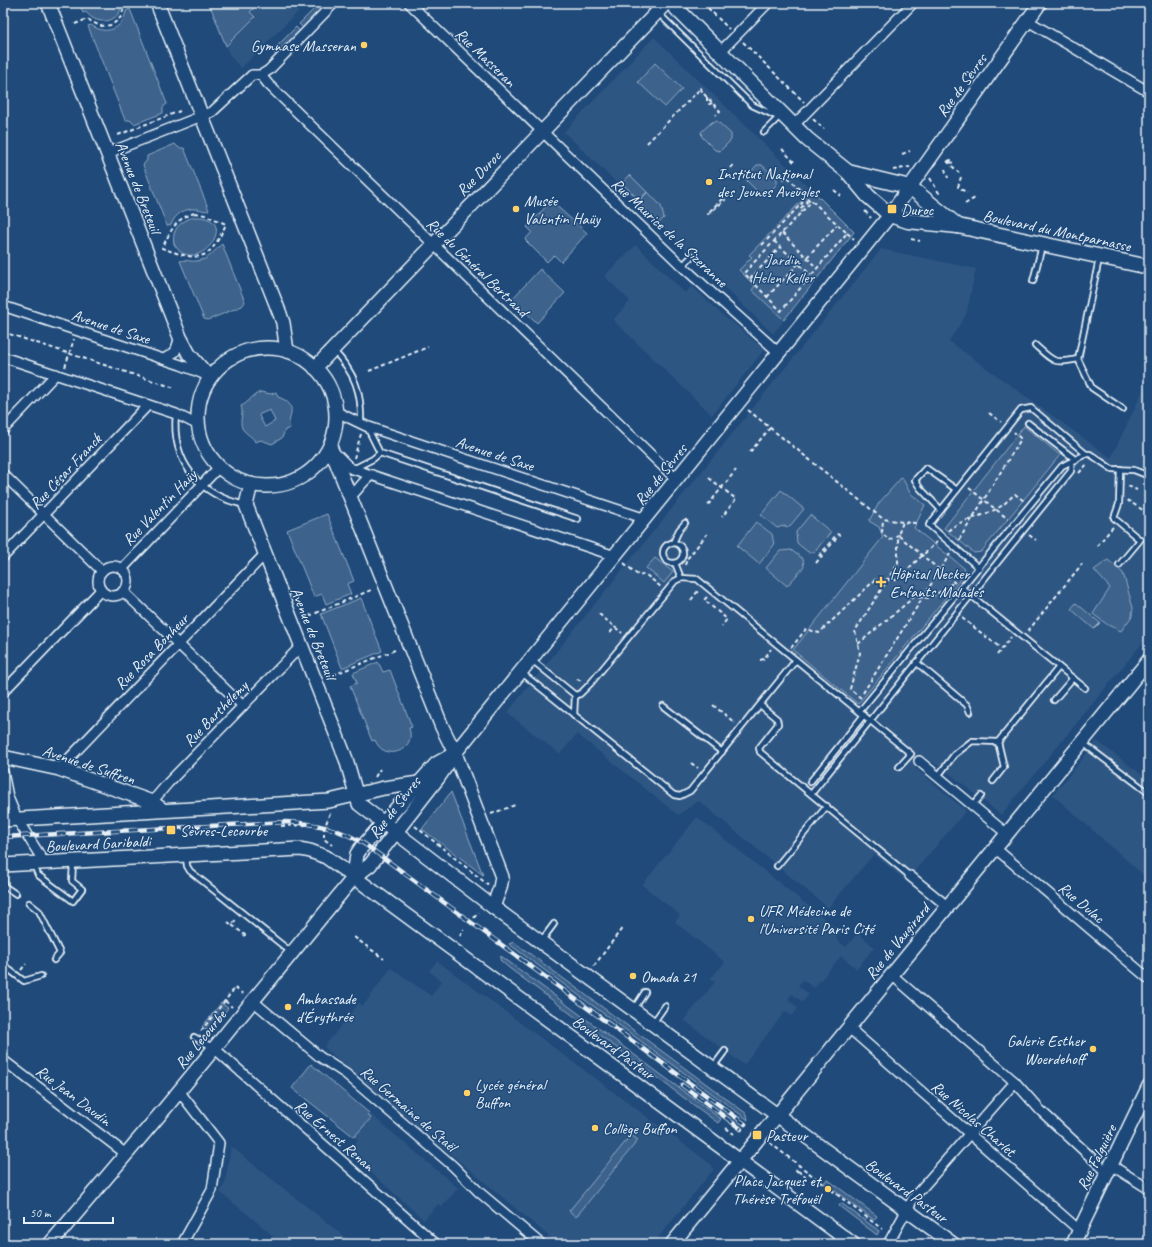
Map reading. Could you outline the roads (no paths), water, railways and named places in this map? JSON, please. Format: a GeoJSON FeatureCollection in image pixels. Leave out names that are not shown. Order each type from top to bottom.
{"type":"FeatureCollection","features":[{"type":"Feature","properties":{"kind":"main road","name":"Avenue de Breteuil"},"geometry":{"type":"LineString","coordinates":[[48,3],[180,337],[188,354],[210,376]]}},
{"type":"Feature","properties":{"kind":"main road"},"geometry":{"type":"LineString","coordinates":[[157,3],[280,314],[283,323],[287,351]]}},
{"type":"Feature","properties":{"kind":"main road"},"geometry":{"type":"LineString","coordinates":[[671,3],[721,51],[781,116],[848,172],[868,196],[890,215]]}},
{"type":"Feature","properties":{"kind":"main road","name":"Rue de Sèvres"},"geometry":{"type":"LineString","coordinates":[[354,877],[370,865],[438,778],[455,753],[520,672],[619,560],[646,519],[890,215],[1040,3]]}},
{"type":"Feature","properties":{"kind":"main road","name":"Rue Duroc"},"geometry":{"type":"LineString","coordinates":[[315,368],[541,132],[657,6]]}},
{"type":"Feature","properties":{"kind":"main road"},"geometry":{"type":"LineString","coordinates":[[848,172],[910,187]]}},
{"type":"Feature","properties":{"kind":"main road","name":"Boulevard du Montparnasse"},"geometry":{"type":"LineString","coordinates":[[910,187],[958,226]]}},
{"type":"Feature","properties":{"kind":"main road","name":"Boulevard du Montparnasse"},"geometry":{"type":"LineString","coordinates":[[890,215],[908,221],[958,226],[1149,267]]}},
{"type":"Feature","properties":{"kind":"main road"},"geometry":{"type":"LineString","coordinates":[[274,348],[287,351],[301,357],[315,368],[326,382],[337,412],[337,428],[331,449],[317,465],[298,479],[270,486],[251,484],[233,478],[219,467],[205,448],[198,425],[197,411],[200,399],[210,376],[224,363],[247,351],[274,348]]}},
{"type":"Feature","properties":{"kind":"main road"},"geometry":{"type":"LineString","coordinates":[[331,449],[442,727],[455,753],[502,877],[500,888],[492,907]]}},
{"type":"Feature","properties":{"kind":"main road"},"geometry":{"type":"LineString","coordinates":[[246,505],[251,484]]}},
{"type":"Feature","properties":{"kind":"main road","name":"Avenue de Breteuil"},"geometry":{"type":"LineString","coordinates":[[246,505],[346,759],[356,794]]}},
{"type":"Feature","properties":{"kind":"main road","name":"Rue de Vaugirard"},"geometry":{"type":"LineString","coordinates":[[678,1242],[777,1114],[1149,660]]}},
{"type":"Feature","properties":{"kind":"main road","name":"Rue de Sèvres"},"geometry":{"type":"LineString","coordinates":[[354,877],[357,854],[361,848],[436,764],[455,753]]}},
{"type":"Feature","properties":{"kind":"main road","name":"Avenue de Suffren"},"geometry":{"type":"LineString","coordinates":[[3,757],[59,769],[157,806]]}},
{"type":"Feature","properties":{"kind":"main road","name":"Boulevard Garibaldi"},"geometry":{"type":"LineString","coordinates":[[3,820],[157,806],[328,801],[356,794],[419,783]]}},
{"type":"Feature","properties":{"kind":"main road"},"geometry":{"type":"LineString","coordinates":[[356,794],[359,804],[383,824]]}},
{"type":"Feature","properties":{"kind":"main road","name":"Boulevard Pasteur"},"geometry":{"type":"LineString","coordinates":[[383,824],[492,907],[713,1067],[953,1244]]}},
{"type":"Feature","properties":{"kind":"main road","name":"Boulevard Garibaldi"},"geometry":{"type":"LineString","coordinates":[[3,864],[300,849],[310,850],[326,857],[354,877]]}},
{"type":"Feature","properties":{"kind":"main road","name":"Boulevard Pasteur"},"geometry":{"type":"LineString","coordinates":[[354,877],[853,1244]]}},
{"type":"Feature","properties":{"kind":"main road","name":"Rue Lecourbe"},"geometry":{"type":"LineString","coordinates":[[50,1244],[179,1091],[354,877]]}},
{"type":"Feature","properties":{"kind":"main road","name":"Rue Falguière"},"geometry":{"type":"LineString","coordinates":[[1073,1244],[1149,1086]]}},
{"type":"Feature","properties":{"kind":"street"},"geometry":{"type":"LineString","coordinates":[[108,153],[202,117],[218,109],[252,75],[261,75],[269,70],[334,3]]}},
{"type":"Feature","properties":{"kind":"street","name":"Rue Masseran"},"geometry":{"type":"LineString","coordinates":[[409,3],[541,132]]}},
{"type":"Feature","properties":{"kind":"street"},"geometry":{"type":"LineString","coordinates":[[721,51],[768,3]]}},
{"type":"Feature","properties":{"kind":"street"},"geometry":{"type":"LineString","coordinates":[[794,126],[808,115],[913,3]]}},
{"type":"Feature","properties":{"kind":"street"},"geometry":{"type":"LineString","coordinates":[[1028,21],[1149,92]]}},
{"type":"Feature","properties":{"kind":"street","name":"Rue du Général Bertrand"},"geometry":{"type":"LineString","coordinates":[[261,75],[268,84],[677,480]]}},
{"type":"Feature","properties":{"kind":"street","name":"Rue Maurice de la Sizeranne"},"geometry":{"type":"LineString","coordinates":[[541,132],[682,266],[779,353]]}},
{"type":"Feature","properties":{"kind":"street","name":"Avenue de Saxe"},"geometry":{"type":"LineString","coordinates":[[3,306],[164,359],[210,376]]}},
{"type":"Feature","properties":{"kind":"street"},"geometry":{"type":"LineString","coordinates":[[164,359],[175,352],[180,337]]}},
{"type":"Feature","properties":{"kind":"street"},"geometry":{"type":"LineString","coordinates":[[3,357],[60,372],[176,414],[198,425]]}},
{"type":"Feature","properties":{"kind":"street"},"geometry":{"type":"LineString","coordinates":[[3,430],[60,372]]}},
{"type":"Feature","properties":{"kind":"street","name":"Rue César Franck"},"geometry":{"type":"LineString","coordinates":[[3,557],[148,405]]}},
{"type":"Feature","properties":{"kind":"street","name":"Avenue de Saxe"},"geometry":{"type":"LineString","coordinates":[[337,412],[363,427],[646,519]]}},
{"type":"Feature","properties":{"kind":"street"},"geometry":{"type":"LineString","coordinates":[[331,449],[350,468],[353,466],[372,475],[619,560]]}},
{"type":"Feature","properties":{"kind":"street","name":"Rue Valentin Haüy"},"geometry":{"type":"LineString","coordinates":[[122,569],[219,467]]}},
{"type":"Feature","properties":{"kind":"street"},"geometry":{"type":"LineString","coordinates":[[3,474],[102,571]]}},
{"type":"Feature","properties":{"kind":"street"},"geometry":{"type":"LineString","coordinates":[[350,497],[356,493],[360,484],[372,475]]}},
{"type":"Feature","properties":{"kind":"street","name":"Rue Rosa Bonheur"},"geometry":{"type":"LineString","coordinates":[[59,769],[265,554]]}},
{"type":"Feature","properties":{"kind":"street"},"geometry":{"type":"LineString","coordinates":[[112,566],[122,569],[127,579],[123,591],[113,596],[100,590],[98,579],[102,571],[112,566]]}},
{"type":"Feature","properties":{"kind":"street"},"geometry":{"type":"LineString","coordinates":[[3,692],[100,590]]}},
{"type":"Feature","properties":{"kind":"street"},"geometry":{"type":"LineString","coordinates":[[123,591],[243,706]]}},
{"type":"Feature","properties":{"kind":"street","name":"Rue Barthélemy"},"geometry":{"type":"LineString","coordinates":[[157,806],[168,783],[301,646]]}},
{"type":"Feature","properties":{"kind":"street"},"geometry":{"type":"LineString","coordinates":[[919,761],[1007,834]]}},
{"type":"Feature","properties":{"kind":"street"},"geometry":{"type":"LineString","coordinates":[[3,772],[8,797],[16,819],[39,863]]}},
{"type":"Feature","properties":{"kind":"street","name":"Rue Dulac"},"geometry":{"type":"LineString","coordinates":[[995,848],[1149,979]]}},
{"type":"Feature","properties":{"kind":"street"},"geometry":{"type":"LineString","coordinates":[[910,876],[947,906]]}},
{"type":"Feature","properties":{"kind":"street"},"geometry":{"type":"LineString","coordinates":[[892,975],[1015,1082],[1040,1110],[1109,1168],[1149,1189]]}},
{"type":"Feature","properties":{"kind":"street","name":"Rue Germaine de Staël"},"geometry":{"type":"LineString","coordinates":[[253,1001],[320,1057],[346,1074],[453,1166],[479,1192],[542,1244]]}},
{"type":"Feature","properties":{"kind":"street","name":"Rue Nicolas Charlet"},"geometry":{"type":"LineString","coordinates":[[848,1027],[1079,1230]]}},
{"type":"Feature","properties":{"kind":"street","name":"Rue Ernest Renan"},"geometry":{"type":"LineString","coordinates":[[214,1048],[436,1244]]}},
{"type":"Feature","properties":{"kind":"street","name":"Rue Jean Daudin"},"geometry":{"type":"LineString","coordinates":[[3,1060],[126,1154]]}},
{"type":"Feature","properties":{"kind":"street"},"geometry":{"type":"LineString","coordinates":[[888,1244],[914,1197],[1015,1082]]}},
{"type":"Feature","properties":{"kind":"street"},"geometry":{"type":"LineString","coordinates":[[179,1091],[219,1143],[212,1190],[182,1244]]}},
{"type":"Feature","properties":{"kind":"lane"},"geometry":{"type":"LineString","coordinates":[[657,6],[752,105],[781,116],[764,132]]}},
{"type":"Feature","properties":{"kind":"lane"},"geometry":{"type":"LineString","coordinates":[[1033,281],[1042,245]]}},
{"type":"Feature","properties":{"kind":"lane"},"geometry":{"type":"LineString","coordinates":[[682,266],[692,256]]}},
{"type":"Feature","properties":{"kind":"lane"},"geometry":{"type":"LineString","coordinates":[[1100,257],[1078,359],[1092,388],[1123,409]]}},
{"type":"Feature","properties":{"kind":"lane"},"geometry":{"type":"LineString","coordinates":[[1035,345],[1051,360],[1058,363],[1078,359]]}},
{"type":"Feature","properties":{"kind":"lane"},"geometry":{"type":"LineString","coordinates":[[332,349],[347,364],[354,377],[361,404],[363,427],[380,453],[578,520]]}},
{"type":"Feature","properties":{"kind":"lane"},"geometry":{"type":"LineString","coordinates":[[979,568],[929,525],[1021,410],[1031,408],[1086,454],[1090,454],[1112,469],[1134,470],[1149,476]]}},
{"type":"Feature","properties":{"kind":"lane"},"geometry":{"type":"LineString","coordinates":[[176,414],[175,432],[179,450],[189,471],[201,485],[217,496],[246,505]]}},
{"type":"Feature","properties":{"kind":"lane"},"geometry":{"type":"LineString","coordinates":[[1028,423],[1074,460]]}},
{"type":"Feature","properties":{"kind":"lane"},"geometry":{"type":"LineString","coordinates":[[353,466],[373,459],[380,453]]}},
{"type":"Feature","properties":{"kind":"lane"},"geometry":{"type":"LineString","coordinates":[[860,711],[1062,466],[1086,454]]}},
{"type":"Feature","properties":{"kind":"lane"},"geometry":{"type":"LineString","coordinates":[[812,793],[1071,471],[1074,460]]}},
{"type":"Feature","properties":{"kind":"lane"},"geometry":{"type":"LineString","coordinates":[[941,510],[920,488],[915,480],[926,468],[957,490]]}},
{"type":"Feature","properties":{"kind":"lane"},"geometry":{"type":"LineString","coordinates":[[1120,469],[1119,499],[1114,518],[1140,540],[1120,565]]}},
{"type":"Feature","properties":{"kind":"lane"},"geometry":{"type":"LineString","coordinates":[[673,543],[680,546],[682,551],[681,558],[675,563],[668,562],[663,556],[664,548],[673,543],[679,530],[685,523]]}},
{"type":"Feature","properties":{"kind":"lane"},"geometry":{"type":"LineString","coordinates":[[675,563],[682,578]]}},
{"type":"Feature","properties":{"kind":"lane"},"geometry":{"type":"LineString","coordinates":[[575,695],[580,694],[590,684],[675,581],[682,578],[696,579],[788,652],[919,761]]}},
{"type":"Feature","properties":{"kind":"lane"},"geometry":{"type":"LineString","coordinates":[[962,588],[1085,688]]}},
{"type":"Feature","properties":{"kind":"lane"},"geometry":{"type":"LineString","coordinates":[[531,659],[575,695]]}},
{"type":"Feature","properties":{"kind":"lane"},"geometry":{"type":"LineString","coordinates":[[520,672],[674,795],[680,796],[690,791],[796,660]]}},
{"type":"Feature","properties":{"kind":"lane"},"geometry":{"type":"LineString","coordinates":[[916,662],[967,705],[970,712]]}},
{"type":"Feature","properties":{"kind":"lane"},"geometry":{"type":"LineString","coordinates":[[998,742],[1059,667]]}},
{"type":"Feature","properties":{"kind":"lane"},"geometry":{"type":"LineString","coordinates":[[1054,700],[1073,678]]}},
{"type":"Feature","properties":{"kind":"lane"},"geometry":{"type":"LineString","coordinates":[[574,715],[575,695]]}},
{"type":"Feature","properties":{"kind":"lane"},"geometry":{"type":"LineString","coordinates":[[760,705],[777,719],[778,724],[759,748],[760,752],[812,793],[910,876]]}},
{"type":"Feature","properties":{"kind":"lane"},"geometry":{"type":"LineString","coordinates":[[663,706],[722,752]]}},
{"type":"Feature","properties":{"kind":"lane"},"geometry":{"type":"LineString","coordinates":[[810,782],[864,715]]}},
{"type":"Feature","properties":{"kind":"lane"},"geometry":{"type":"LineString","coordinates":[[938,776],[954,755],[972,742],[998,742]]}},
{"type":"Feature","properties":{"kind":"lane"},"geometry":{"type":"LineString","coordinates":[[993,781],[1004,767],[998,742]]}},
{"type":"Feature","properties":{"kind":"lane"},"geometry":{"type":"LineString","coordinates":[[1082,742],[1149,793]]}},
{"type":"Feature","properties":{"kind":"lane"},"geometry":{"type":"LineString","coordinates":[[899,767],[910,754]]}},
{"type":"Feature","properties":{"kind":"lane"},"geometry":{"type":"LineString","coordinates":[[973,805],[981,796]]}},
{"type":"Feature","properties":{"kind":"lane"},"geometry":{"type":"LineString","coordinates":[[777,866],[827,806]]}},
{"type":"Feature","properties":{"kind":"lane"},"geometry":{"type":"LineString","coordinates":[[186,855],[187,866],[190,871],[292,953]]}},
{"type":"Feature","properties":{"kind":"lane"},"geometry":{"type":"LineString","coordinates":[[39,863],[38,875],[73,901],[82,889],[72,881],[73,861]]}},
{"type":"Feature","properties":{"kind":"lane"},"geometry":{"type":"LineString","coordinates":[[3,864],[4,886],[16,894]]}},
{"type":"Feature","properties":{"kind":"lane"},"geometry":{"type":"LineString","coordinates":[[29,903],[39,911],[60,952],[54,960]]}},
{"type":"Feature","properties":{"kind":"lane"},"geometry":{"type":"LineString","coordinates":[[540,942],[554,924]]}},
{"type":"Feature","properties":{"kind":"lane"},"geometry":{"type":"LineString","coordinates":[[3,965],[24,981],[41,976]]}},
{"type":"Feature","properties":{"kind":"lane"},"geometry":{"type":"LineString","coordinates":[[633,1009],[646,992]]}},
{"type":"Feature","properties":{"kind":"lane"},"geometry":{"type":"LineString","coordinates":[[653,1024],[665,1006]]}},
{"type":"Feature","properties":{"kind":"lane"},"geometry":{"type":"LineString","coordinates":[[194,1037],[214,1048]]}},
{"type":"Feature","properties":{"kind":"lane"},"geometry":{"type":"LineString","coordinates":[[713,1067],[725,1051]]}},
{"type":"Feature","properties":{"kind":"railway"},"geometry":{"type":"LineString","coordinates":[[3,837],[286,822],[318,825],[338,831],[357,839],[366,845],[745,1124]]}},
{"type":"Feature","properties":{"kind":"railway"},"geometry":{"type":"LineString","coordinates":[[682,1085],[741,1129]]}},
{"type":"Feature","properties":{"kind":"place","name":"Gymnase Masseran"},"geometry":{"type":"Point","coordinates":[364,45]}},
{"type":"Feature","properties":{"kind":"place","name":"Institut National des Jeunes Aveugles"},"geometry":{"type":"Point","coordinates":[709,182]}},
{"type":"Feature","properties":{"kind":"place","name":"Musée Valentin Haüy"},"geometry":{"type":"Point","coordinates":[516,209]}},
{"type":"Feature","properties":{"kind":"place","name":"Duroc"},"geometry":{"type":"Point","coordinates":[892,209]}},
{"type":"Feature","properties":{"kind":"place","name":"Hôpital Necker Enfants Malades"},"geometry":{"type":"Point","coordinates":[881,582]}},
{"type":"Feature","properties":{"kind":"place","name":"Sèvres-Lecourbe"},"geometry":{"type":"Point","coordinates":[171,830]}},
{"type":"Feature","properties":{"kind":"place","name":"UFR Médecine de l'Université Paris Cité"},"geometry":{"type":"Point","coordinates":[751,919]}},
{"type":"Feature","properties":{"kind":"place","name":"Omada 21"},"geometry":{"type":"Point","coordinates":[633,976]}},
{"type":"Feature","properties":{"kind":"place","name":"Ambassade d'Érythrée"},"geometry":{"type":"Point","coordinates":[288,1007]}},
{"type":"Feature","properties":{"kind":"place","name":"Galerie Esther Woerdehoff"},"geometry":{"type":"Point","coordinates":[1093,1049]}},
{"type":"Feature","properties":{"kind":"place","name":"Lycée général Buffon"},"geometry":{"type":"Point","coordinates":[467,1093]}},
{"type":"Feature","properties":{"kind":"place","name":"Collège Buffon"},"geometry":{"type":"Point","coordinates":[595,1128]}},
{"type":"Feature","properties":{"kind":"place","name":"Pasteur"},"geometry":{"type":"Point","coordinates":[757,1135]}},
{"type":"Feature","properties":{"kind":"place","name":"Place Jacques et Thérèse Tréfouël"},"geometry":{"type":"Point","coordinates":[828,1189]}},
{"type":"Feature","properties":{"kind":"park label","name":"Jardin Helen Keller"},"geometry":{"type":"Point","coordinates":[783,268]}}]}
